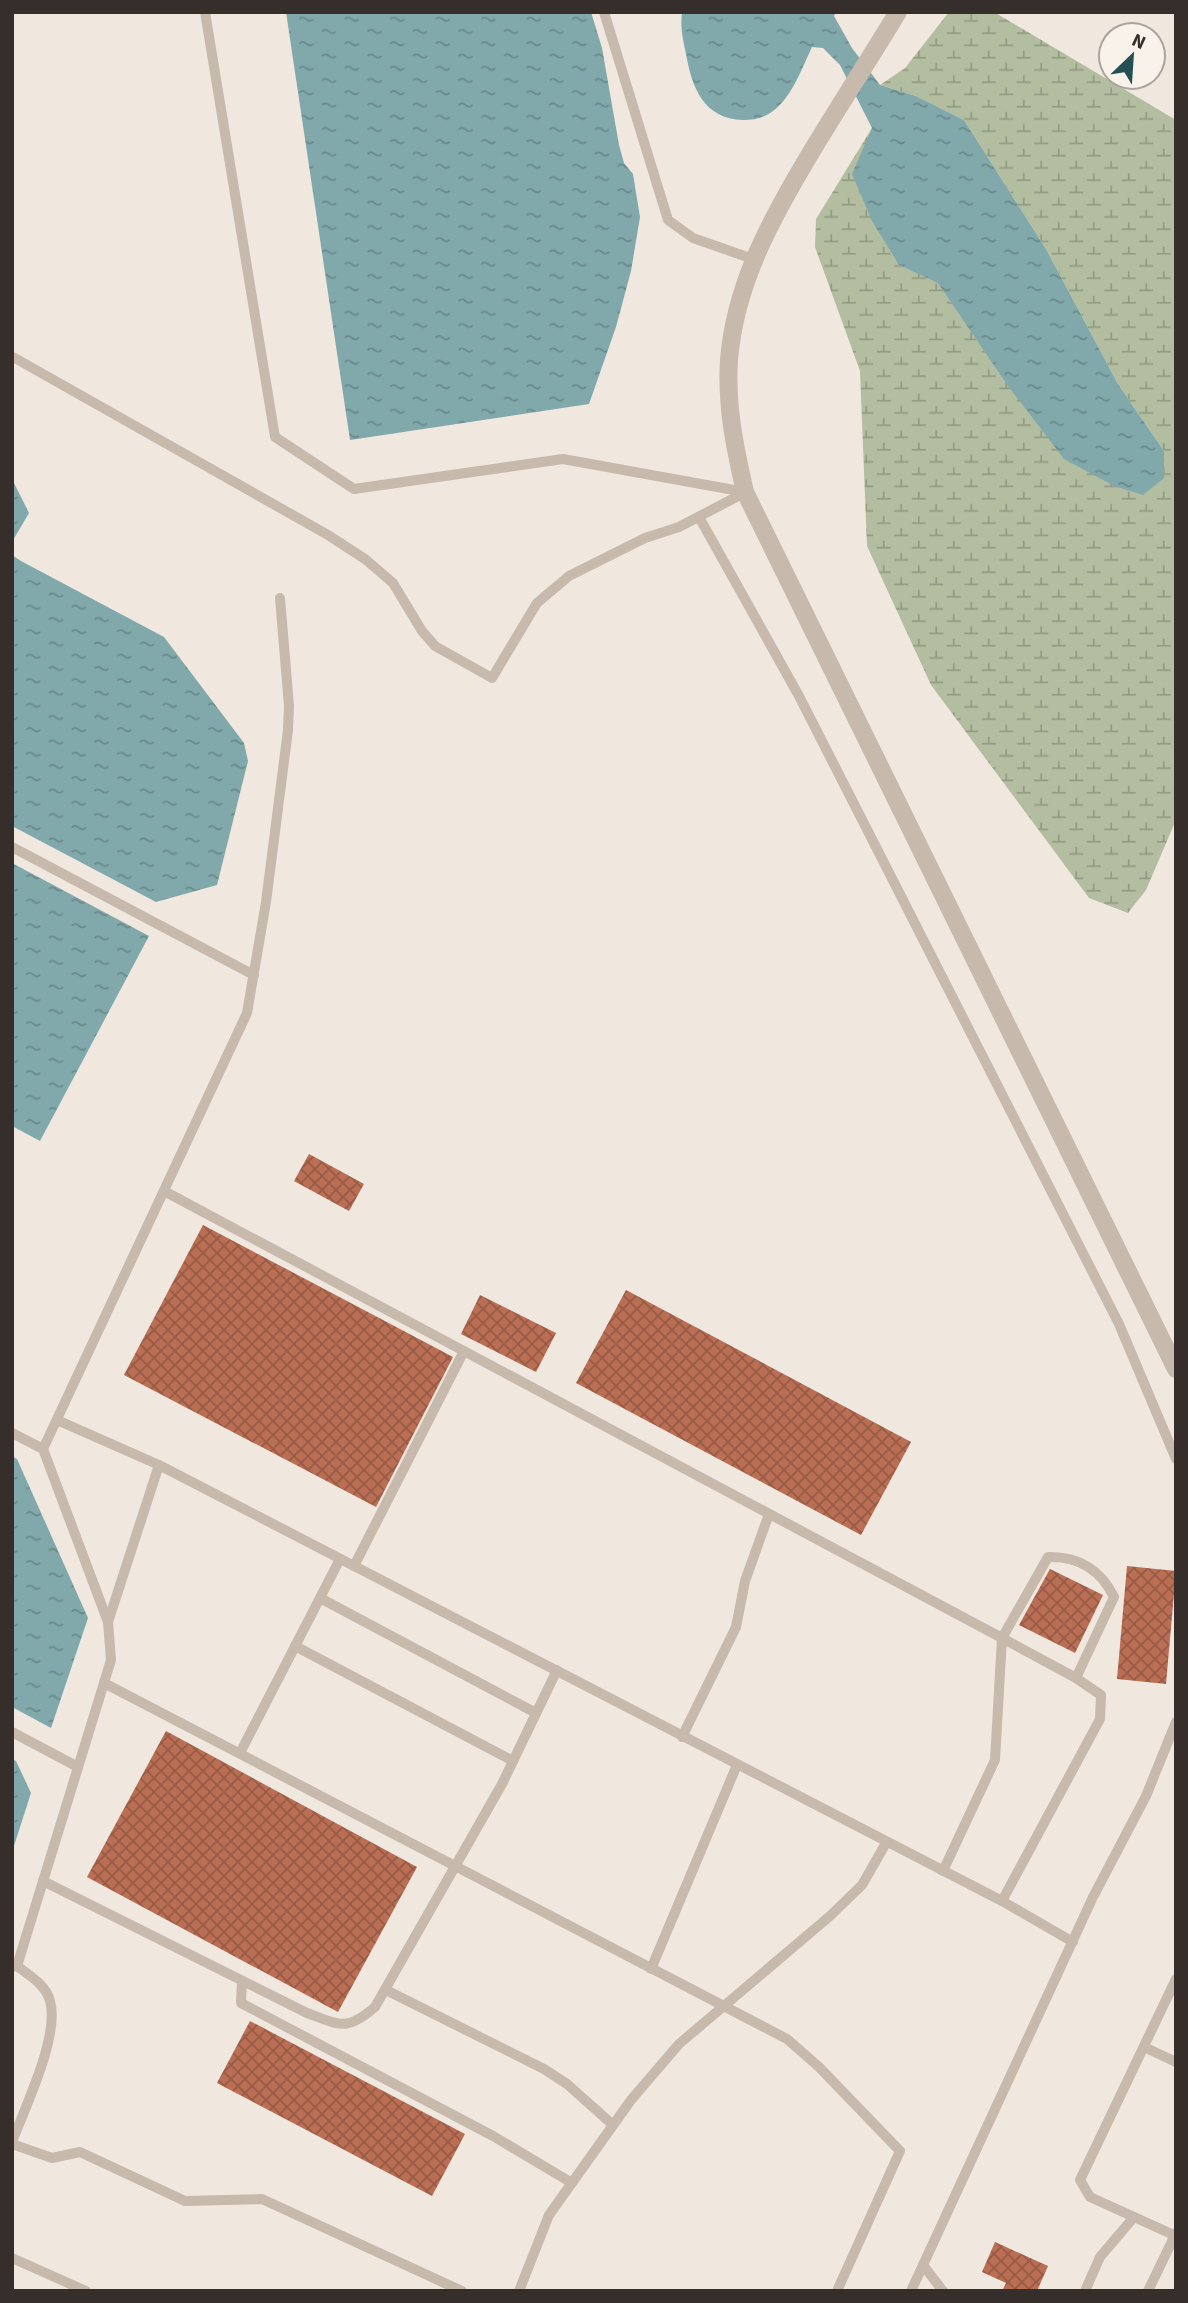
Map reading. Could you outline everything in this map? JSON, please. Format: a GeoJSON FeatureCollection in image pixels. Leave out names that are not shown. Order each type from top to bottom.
{"type":"FeatureCollection","features":[{"type":"Feature","properties":{"kind":"street"},"geometry":{"type":"LineString","coordinates":[[898,12],[776,211],[754,259],[734,320],[729,361],[730,428],[745,492],[1176,1369]]}},
{"type":"Feature","properties":{"kind":"lane"},"geometry":{"type":"LineString","coordinates":[[205,12],[275,437],[354,489],[563,459],[745,492]]}},
{"type":"Feature","properties":{"kind":"lane"},"geometry":{"type":"LineString","coordinates":[[604,12],[668,220],[693,238],[754,259]]}},
{"type":"Feature","properties":{"kind":"lane"},"geometry":{"type":"LineString","coordinates":[[12,357],[328,535],[365,559],[393,583],[422,631],[435,646],[492,678],[537,603],[569,576],[645,538],[679,527],[745,492]]}},
{"type":"Feature","properties":{"kind":"lane"},"geometry":{"type":"LineString","coordinates":[[699,517],[799,696],[1119,1324],[1176,1459]]}},
{"type":"Feature","properties":{"kind":"lane"},"geometry":{"type":"LineString","coordinates":[[43,1449],[247,1013],[266,902],[289,706],[280,597]]}},
{"type":"Feature","properties":{"kind":"lane"},"geometry":{"type":"LineString","coordinates":[[12,847],[254,975]]}},
{"type":"Feature","properties":{"kind":"lane"},"geometry":{"type":"LineString","coordinates":[[164,1191],[1002,1638],[1076,1678],[1101,1695],[1100,1719],[1002,1901]]}},
{"type":"Feature","properties":{"kind":"lane"},"geometry":{"type":"LineString","coordinates":[[354,1566],[464,1351]]}},
{"type":"Feature","properties":{"kind":"lane"},"geometry":{"type":"LineString","coordinates":[[57,1420],[159,1465],[1002,1901],[1073,1942]]}},
{"type":"Feature","properties":{"kind":"lane"},"geometry":{"type":"LineString","coordinates":[[12,1433],[43,1449],[108,1622],[111,1660],[15,1967],[39,1982],[50,2000],[52,2025],[43,2061],[12,2143],[52,2158],[80,2152],[185,2201],[262,2199],[462,2291]]}},
{"type":"Feature","properties":{"kind":"lane"},"geometry":{"type":"LineString","coordinates":[[108,1622],[159,1465]]}},
{"type":"Feature","properties":{"kind":"lane"},"geometry":{"type":"LineString","coordinates":[[682,1737],[736,1627],[745,1581],[769,1514]]}},
{"type":"Feature","properties":{"kind":"lane"},"geometry":{"type":"LineString","coordinates":[[943,1871],[995,1760],[1002,1638],[1048,1557],[1065,1556],[1081,1563],[1106,1580],[1114,1597],[1076,1678]]}},
{"type":"Feature","properties":{"kind":"lane"},"geometry":{"type":"LineString","coordinates":[[240,1754],[340,1559]]}},
{"type":"Feature","properties":{"kind":"lane"},"geometry":{"type":"LineString","coordinates":[[320,1598],[536,1713]]}},
{"type":"Feature","properties":{"kind":"lane"},"geometry":{"type":"LineString","coordinates":[[295,1646],[513,1761]]}},
{"type":"Feature","properties":{"kind":"lane"},"geometry":{"type":"LineString","coordinates":[[43,1881],[307,2013],[341,2025],[359,2021],[375,2007],[386,1990],[457,1866],[513,1761],[557,1670]]}},
{"type":"Feature","properties":{"kind":"lane"},"geometry":{"type":"LineString","coordinates":[[104,1683],[787,2039],[819,2067],[900,2151],[837,2291]]}},
{"type":"Feature","properties":{"kind":"lane"},"geometry":{"type":"LineString","coordinates":[[911,2291],[1073,1942],[1146,1796],[1176,1722]]}},
{"type":"Feature","properties":{"kind":"lane"},"geometry":{"type":"LineString","coordinates":[[12,1732],[78,1767]]}},
{"type":"Feature","properties":{"kind":"lane"},"geometry":{"type":"LineString","coordinates":[[651,1969],[737,1765]]}},
{"type":"Feature","properties":{"kind":"lane"},"geometry":{"type":"LineString","coordinates":[[519,2291],[549,2215],[631,2100],[678,2044],[830,1916],[862,1885],[886,1843]]}},
{"type":"Feature","properties":{"kind":"lane"},"geometry":{"type":"LineString","coordinates":[[1148,2291],[1175,2235],[1090,2197],[1080,2180],[1176,1979]]}},
{"type":"Feature","properties":{"kind":"lane"},"geometry":{"type":"LineString","coordinates":[[242,1981],[240,2003],[493,2136],[572,2183]]}},
{"type":"Feature","properties":{"kind":"lane"},"geometry":{"type":"LineString","coordinates":[[386,1990],[544,2069],[567,2084],[613,2124]]}},
{"type":"Feature","properties":{"kind":"lane"},"geometry":{"type":"LineString","coordinates":[[1144,2047],[1176,2062]]}},
{"type":"Feature","properties":{"kind":"lane"},"geometry":{"type":"LineString","coordinates":[[1085,2291],[1100,2257],[1134,2217]]}},
{"type":"Feature","properties":{"kind":"lane"},"geometry":{"type":"LineString","coordinates":[[12,2258],[86,2291]]}},
{"type":"Feature","properties":{"kind":"lane"},"geometry":{"type":"LineString","coordinates":[[923,2265],[943,2291]]}},
{"type":"Feature","properties":{"kind":"green space"},"geometry":{"type":"Polygon","coordinates":[[[949,12],[994,12],[1097,73],[1097,91],[1127,91],[1176,120],[1176,820],[1146,890],[1128,913],[1089,898],[931,685],[867,546],[860,371],[815,247],[816,219],[872,128],[899,265],[938,282],[1005,382],[1164,451],[1118,384],[1046,249],[964,120],[916,96],[880,85],[905,68],[949,12]]]}},
{"type":"Feature","properties":{"kind":"water"},"geometry":{"type":"Polygon","coordinates":[[[286,12],[591,12],[602,48],[619,145],[624,163],[633,174],[640,217],[631,271],[616,327],[589,404],[350,440],[286,12]]]}},
{"type":"Feature","properties":{"kind":"water"},"geometry":{"type":"Polygon","coordinates":[[[682,12],[836,12],[834,16],[852,48],[880,85],[916,96],[964,120],[1046,249],[1118,384],[1164,451],[1164,478],[1143,495],[1114,486],[1064,459],[1005,382],[938,283],[899,265],[872,221],[852,174],[872,128],[840,65],[823,48],[812,47],[791,90],[773,111],[755,119],[730,118],[709,108],[696,90],[683,38],[682,12]]]}},
{"type":"Feature","properties":{"kind":"water"},"geometry":{"type":"Polygon","coordinates":[[[12,479],[29,513],[12,542],[12,479]]]}},
{"type":"Feature","properties":{"kind":"water"},"geometry":{"type":"Polygon","coordinates":[[[12,555],[164,637],[244,743],[248,761],[217,885],[156,902],[12,826],[12,555]]]}},
{"type":"Feature","properties":{"kind":"water"},"geometry":{"type":"Polygon","coordinates":[[[12,863],[149,936],[40,1141],[12,1126],[12,863]]]}},
{"type":"Feature","properties":{"kind":"water"},"geometry":{"type":"Polygon","coordinates":[[[12,1456],[17,1459],[88,1618],[51,1728],[12,1707],[12,1456]]]}},
{"type":"Feature","properties":{"kind":"water"},"geometry":{"type":"Polygon","coordinates":[[[12,1759],[16,1761],[31,1793],[12,1852],[12,1759]]]}},
{"type":"Feature","properties":{"kind":"building"},"geometry":{"type":"Polygon","coordinates":[[[309,1154],[364,1184],[349,1211],[294,1181],[309,1154]]]}},
{"type":"Feature","properties":{"kind":"building"},"geometry":{"type":"Polygon","coordinates":[[[203,1225],[453,1357],[376,1507],[124,1375],[203,1225]]]}},
{"type":"Feature","properties":{"kind":"building"},"geometry":{"type":"Polygon","coordinates":[[[626,1290],[911,1442],[861,1535],[576,1383],[626,1290]]]}},
{"type":"Feature","properties":{"kind":"building"},"geometry":{"type":"Polygon","coordinates":[[[480,1295],[556,1333],[536,1372],[461,1334],[480,1295]]]}},
{"type":"Feature","properties":{"kind":"building"},"geometry":{"type":"Polygon","coordinates":[[[1127,1566],[1176,1571],[1166,1684],[1117,1679],[1127,1566]]]}},
{"type":"Feature","properties":{"kind":"building"},"geometry":{"type":"Polygon","coordinates":[[[1050,1569],[1103,1595],[1075,1653],[1019,1625],[1050,1569]]]}},
{"type":"Feature","properties":{"kind":"building"},"geometry":{"type":"Polygon","coordinates":[[[166,1731],[417,1867],[338,2012],[87,1877],[166,1731]]]}},
{"type":"Feature","properties":{"kind":"building"},"geometry":{"type":"Polygon","coordinates":[[[250,2021],[465,2134],[432,2196],[217,2083],[250,2021]]]}},
{"type":"Feature","properties":{"kind":"building"},"geometry":{"type":"Polygon","coordinates":[[[995,2242],[1048,2266],[1037,2291],[1002,2291],[1006,2283],[982,2272],[995,2242]]]}}]}
